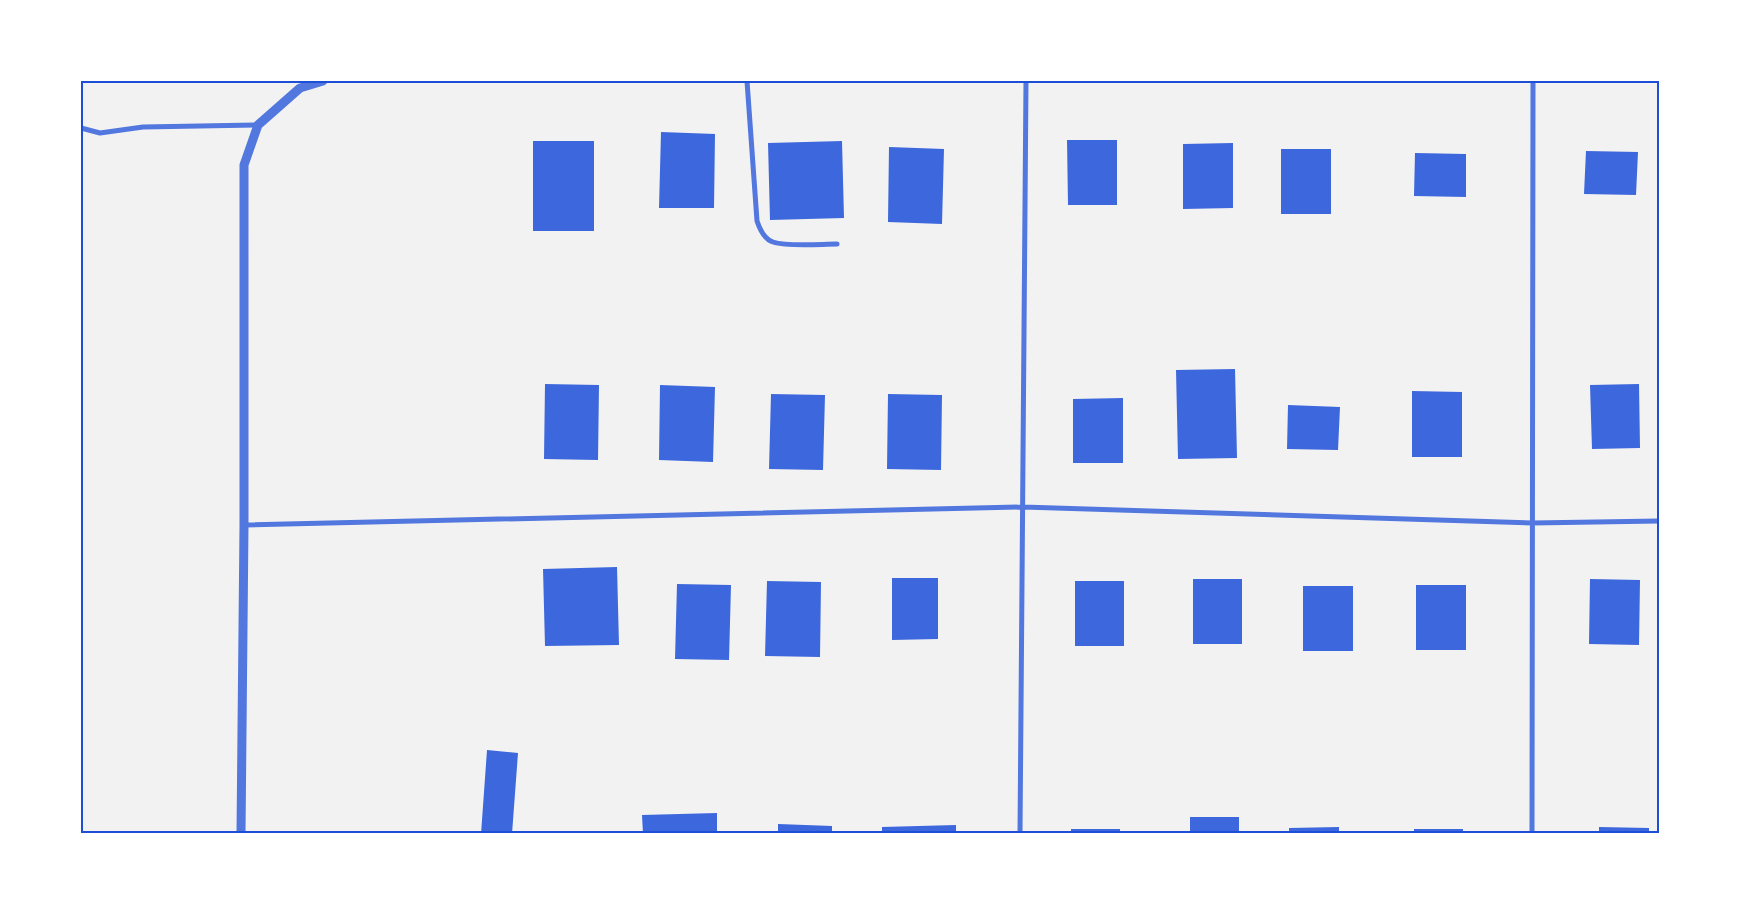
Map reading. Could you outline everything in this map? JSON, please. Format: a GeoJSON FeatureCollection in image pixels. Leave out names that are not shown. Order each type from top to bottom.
{"type":"FeatureCollection","features":[{"type":"Feature","properties":{"kind":"street"},"geometry":{"type":"LineString","coordinates":[[241,834],[244,525],[244,165],[258,125],[300,88],[323,81]]}},
{"type":"Feature","properties":{"kind":"street"},"geometry":{"type":"LineString","coordinates":[[747,81],[757,221],[762,234],[773,242],[837,244]]}},
{"type":"Feature","properties":{"kind":"street"},"geometry":{"type":"LineString","coordinates":[[1020,834],[1026,81]]}},
{"type":"Feature","properties":{"kind":"street"},"geometry":{"type":"LineString","coordinates":[[1532,81],[1532,834]]}},
{"type":"Feature","properties":{"kind":"street"},"geometry":{"type":"LineString","coordinates":[[81,128],[100,132],[143,127],[258,125]]}},
{"type":"Feature","properties":{"kind":"street"},"geometry":{"type":"LineString","coordinates":[[244,525],[1023,507],[1532,523],[1659,521]]}},
{"type":"Feature","properties":{"kind":"building"},"geometry":{"type":"Polygon","coordinates":[[[661,132],[715,134],[714,208],[659,208],[661,132]]]}},
{"type":"Feature","properties":{"kind":"building"},"geometry":{"type":"Polygon","coordinates":[[[1067,140],[1117,140],[1117,205],[1068,205],[1067,140]]]}},
{"type":"Feature","properties":{"kind":"building"},"geometry":{"type":"Polygon","coordinates":[[[533,141],[594,141],[594,231],[533,231],[533,141]]]}},
{"type":"Feature","properties":{"kind":"building"},"geometry":{"type":"Polygon","coordinates":[[[842,141],[844,218],[770,220],[768,143],[842,141]]]}},
{"type":"Feature","properties":{"kind":"building"},"geometry":{"type":"Polygon","coordinates":[[[1233,143],[1233,208],[1183,209],[1183,144],[1233,143]]]}},
{"type":"Feature","properties":{"kind":"building"},"geometry":{"type":"Polygon","coordinates":[[[889,147],[944,149],[942,224],[888,222],[889,147]]]}},
{"type":"Feature","properties":{"kind":"building"},"geometry":{"type":"Polygon","coordinates":[[[1281,149],[1331,149],[1331,214],[1281,214],[1281,149]]]}},
{"type":"Feature","properties":{"kind":"building"},"geometry":{"type":"Polygon","coordinates":[[[1586,151],[1638,152],[1636,195],[1584,194],[1586,151]]]}},
{"type":"Feature","properties":{"kind":"building"},"geometry":{"type":"Polygon","coordinates":[[[1415,153],[1466,154],[1466,197],[1414,196],[1415,153]]]}},
{"type":"Feature","properties":{"kind":"building"},"geometry":{"type":"Polygon","coordinates":[[[1235,369],[1237,458],[1178,459],[1176,370],[1235,369]]]}},
{"type":"Feature","properties":{"kind":"building"},"geometry":{"type":"Polygon","coordinates":[[[545,384],[599,385],[598,460],[544,459],[545,384]]]}},
{"type":"Feature","properties":{"kind":"building"},"geometry":{"type":"Polygon","coordinates":[[[1639,384],[1640,448],[1592,449],[1590,385],[1639,384]]]}},
{"type":"Feature","properties":{"kind":"building"},"geometry":{"type":"Polygon","coordinates":[[[660,385],[715,387],[713,462],[659,460],[660,385]]]}},
{"type":"Feature","properties":{"kind":"building"},"geometry":{"type":"Polygon","coordinates":[[[1412,391],[1462,392],[1462,457],[1412,457],[1412,391]]]}},
{"type":"Feature","properties":{"kind":"building"},"geometry":{"type":"Polygon","coordinates":[[[771,394],[825,395],[823,470],[769,469],[771,394]]]}},
{"type":"Feature","properties":{"kind":"building"},"geometry":{"type":"Polygon","coordinates":[[[888,394],[942,395],[941,470],[887,469],[888,394]]]}},
{"type":"Feature","properties":{"kind":"building"},"geometry":{"type":"Polygon","coordinates":[[[1123,398],[1123,463],[1073,463],[1073,399],[1123,398]]]}},
{"type":"Feature","properties":{"kind":"building"},"geometry":{"type":"Polygon","coordinates":[[[1288,405],[1340,407],[1338,450],[1287,449],[1288,405]]]}},
{"type":"Feature","properties":{"kind":"building"},"geometry":{"type":"Polygon","coordinates":[[[617,567],[619,645],[545,646],[543,569],[617,567]]]}},
{"type":"Feature","properties":{"kind":"building"},"geometry":{"type":"Polygon","coordinates":[[[892,578],[938,578],[938,639],[892,640],[892,578]]]}},
{"type":"Feature","properties":{"kind":"building"},"geometry":{"type":"Polygon","coordinates":[[[1193,579],[1242,579],[1242,644],[1193,644],[1193,579]]]}},
{"type":"Feature","properties":{"kind":"building"},"geometry":{"type":"Polygon","coordinates":[[[1590,579],[1640,580],[1639,645],[1589,644],[1590,579]]]}},
{"type":"Feature","properties":{"kind":"building"},"geometry":{"type":"Polygon","coordinates":[[[767,581],[821,582],[820,657],[765,656],[767,581]]]}},
{"type":"Feature","properties":{"kind":"building"},"geometry":{"type":"Polygon","coordinates":[[[1075,581],[1124,581],[1124,646],[1075,646],[1075,581]]]}},
{"type":"Feature","properties":{"kind":"building"},"geometry":{"type":"Polygon","coordinates":[[[677,584],[731,585],[729,660],[675,659],[677,584]]]}},
{"type":"Feature","properties":{"kind":"building"},"geometry":{"type":"Polygon","coordinates":[[[1416,585],[1466,585],[1466,650],[1416,650],[1416,585]]]}},
{"type":"Feature","properties":{"kind":"building"},"geometry":{"type":"Polygon","coordinates":[[[1303,586],[1353,586],[1353,651],[1303,651],[1303,586]]]}},
{"type":"Feature","properties":{"kind":"building"},"geometry":{"type":"Polygon","coordinates":[[[487,750],[518,753],[512,834],[481,834],[487,750]]]}},
{"type":"Feature","properties":{"kind":"building"},"geometry":{"type":"Polygon","coordinates":[[[717,813],[717,834],[643,834],[642,815],[717,813]]]}},
{"type":"Feature","properties":{"kind":"building"},"geometry":{"type":"Polygon","coordinates":[[[1190,817],[1239,817],[1239,834],[1190,834],[1190,817]]]}},
{"type":"Feature","properties":{"kind":"building"},"geometry":{"type":"Polygon","coordinates":[[[778,824],[832,826],[832,834],[778,834],[778,824]]]}},
{"type":"Feature","properties":{"kind":"building"},"geometry":{"type":"Polygon","coordinates":[[[956,825],[956,834],[882,834],[882,827],[956,825]]]}},
{"type":"Feature","properties":{"kind":"building"},"geometry":{"type":"Polygon","coordinates":[[[1339,827],[1339,834],[1289,834],[1289,828],[1339,827]]]}},
{"type":"Feature","properties":{"kind":"building"},"geometry":{"type":"Polygon","coordinates":[[[1599,827],[1649,828],[1649,834],[1599,834],[1599,827]]]}},
{"type":"Feature","properties":{"kind":"building"},"geometry":{"type":"Polygon","coordinates":[[[1071,829],[1120,829],[1120,834],[1071,834],[1071,829]]]}},
{"type":"Feature","properties":{"kind":"building"},"geometry":{"type":"Polygon","coordinates":[[[1414,829],[1463,829],[1463,834],[1414,834],[1414,829]]]}}]}
